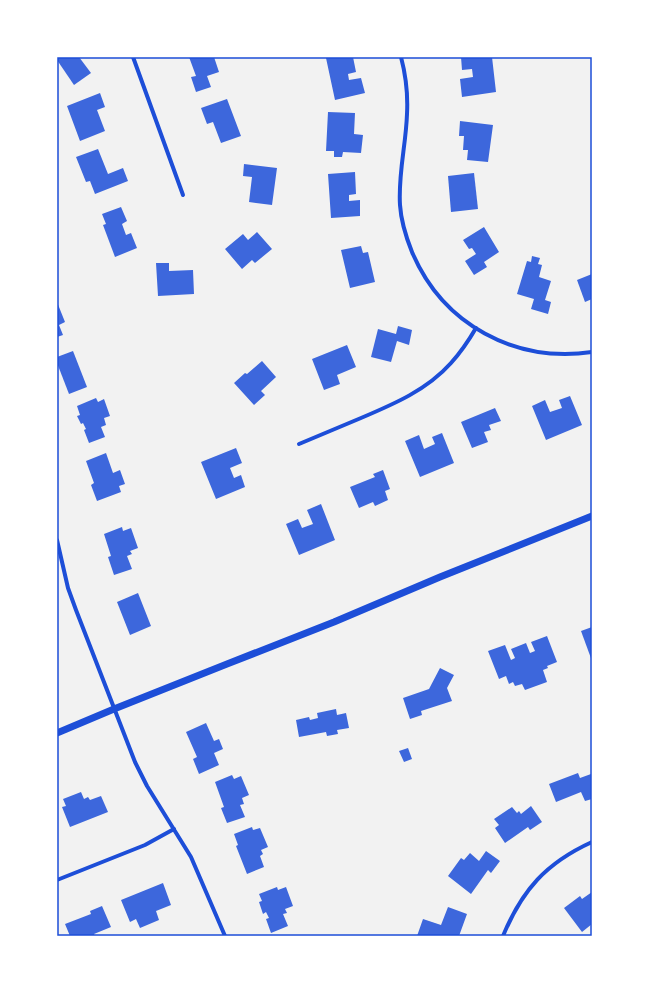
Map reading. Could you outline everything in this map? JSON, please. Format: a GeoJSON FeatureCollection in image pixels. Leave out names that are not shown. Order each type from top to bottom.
{"type":"FeatureCollection","features":[{"type":"Feature","properties":{"kind":"street"},"geometry":{"type":"LineString","coordinates":[[133,57],[183,195]]}},
{"type":"Feature","properties":{"kind":"street"},"geometry":{"type":"LineString","coordinates":[[401,57],[406,77],[408,97],[400,171],[400,206],[409,244],[416,262],[427,280],[447,306],[460,317],[489,336],[502,342],[526,350],[558,354],[571,355],[592,352]]}},
{"type":"Feature","properties":{"kind":"street"},"geometry":{"type":"LineString","coordinates":[[299,444],[390,406],[423,388],[451,363],[468,342],[476,328]]}},
{"type":"Feature","properties":{"kind":"street"},"geometry":{"type":"LineString","coordinates":[[57,733],[334,622],[440,577],[592,516]]}},
{"type":"Feature","properties":{"kind":"street"},"geometry":{"type":"LineString","coordinates":[[57,540],[73,603],[114,709],[141,773],[147,786],[191,857],[225,936]]}},
{"type":"Feature","properties":{"kind":"street"},"geometry":{"type":"LineString","coordinates":[[57,880],[145,845],[162,837],[174,829]]}},
{"type":"Feature","properties":{"kind":"street"},"geometry":{"type":"LineString","coordinates":[[503,936],[514,911],[532,885],[554,864],[570,853],[592,842]]}},
{"type":"Feature","properties":{"kind":"building"},"geometry":{"type":"Polygon","coordinates":[[[57,57],[79,57],[91,73],[74,85],[57,60],[57,57]]]}},
{"type":"Feature","properties":{"kind":"building"},"geometry":{"type":"Polygon","coordinates":[[[189,57],[214,57],[219,72],[207,76],[211,87],[196,92],[191,77],[196,76],[189,57]]]}},
{"type":"Feature","properties":{"kind":"building"},"geometry":{"type":"Polygon","coordinates":[[[353,57],[356,72],[348,74],[349,80],[361,78],[365,93],[335,100],[326,58],[353,57]]]}},
{"type":"Feature","properties":{"kind":"building"},"geometry":{"type":"Polygon","coordinates":[[[461,57],[492,57],[496,92],[462,97],[460,79],[473,77],[472,69],[462,70],[461,57]]]}},
{"type":"Feature","properties":{"kind":"building"},"geometry":{"type":"Polygon","coordinates":[[[100,93],[105,107],[97,110],[105,131],[80,141],[67,106],[100,93]]]}},
{"type":"Feature","properties":{"kind":"building"},"geometry":{"type":"Polygon","coordinates":[[[227,99],[241,136],[221,143],[213,122],[207,124],[201,108],[227,99]]]}},
{"type":"Feature","properties":{"kind":"building"},"geometry":{"type":"Polygon","coordinates":[[[328,112],[355,113],[354,134],[363,135],[361,153],[343,152],[342,157],[334,157],[334,151],[326,151],[328,112]]]}},
{"type":"Feature","properties":{"kind":"building"},"geometry":{"type":"Polygon","coordinates":[[[460,121],[493,125],[488,162],[467,160],[468,150],[463,150],[464,136],[459,136],[460,121]]]}},
{"type":"Feature","properties":{"kind":"building"},"geometry":{"type":"Polygon","coordinates":[[[98,149],[108,174],[123,168],[128,181],[95,194],[90,181],[86,182],[76,157],[98,149]]]}},
{"type":"Feature","properties":{"kind":"building"},"geometry":{"type":"Polygon","coordinates":[[[244,164],[277,168],[272,205],[249,202],[252,177],[243,176],[244,164]]]}},
{"type":"Feature","properties":{"kind":"building"},"geometry":{"type":"Polygon","coordinates":[[[355,172],[356,194],[349,195],[349,201],[360,200],[360,216],[331,218],[328,174],[355,172]]]}},
{"type":"Feature","properties":{"kind":"building"},"geometry":{"type":"Polygon","coordinates":[[[474,173],[478,209],[451,212],[448,176],[474,173]]]}},
{"type":"Feature","properties":{"kind":"building"},"geometry":{"type":"Polygon","coordinates":[[[121,207],[127,221],[122,224],[126,235],[131,233],[137,248],[115,257],[103,225],[106,224],[102,214],[121,207]]]}},
{"type":"Feature","properties":{"kind":"building"},"geometry":{"type":"Polygon","coordinates":[[[484,227],[499,252],[484,262],[487,267],[474,275],[465,261],[476,254],[472,248],[469,249],[463,240],[484,227]]]}},
{"type":"Feature","properties":{"kind":"building"},"geometry":{"type":"Polygon","coordinates":[[[257,232],[272,249],[255,263],[252,260],[242,269],[225,249],[243,234],[248,240],[257,232]]]}},
{"type":"Feature","properties":{"kind":"building"},"geometry":{"type":"Polygon","coordinates":[[[361,246],[363,253],[368,252],[375,282],[350,288],[341,250],[361,246]]]}},
{"type":"Feature","properties":{"kind":"building"},"geometry":{"type":"Polygon","coordinates":[[[532,256],[540,258],[538,264],[542,265],[539,277],[551,281],[545,300],[551,302],[548,314],[531,309],[534,299],[517,294],[527,261],[531,262],[532,256]]]}},
{"type":"Feature","properties":{"kind":"building"},"geometry":{"type":"Polygon","coordinates":[[[156,263],[169,263],[169,271],[193,270],[194,294],[158,296],[156,263]]]}},
{"type":"Feature","properties":{"kind":"building"},"geometry":{"type":"Polygon","coordinates":[[[592,274],[592,299],[585,302],[577,280],[592,274]]]}},
{"type":"Feature","properties":{"kind":"building"},"geometry":{"type":"Polygon","coordinates":[[[57,302],[65,322],[59,325],[63,335],[57,337],[57,302]]]}},
{"type":"Feature","properties":{"kind":"building"},"geometry":{"type":"Polygon","coordinates":[[[398,326],[412,330],[409,345],[397,341],[391,362],[371,357],[378,329],[396,334],[398,326]]]}},
{"type":"Feature","properties":{"kind":"building"},"geometry":{"type":"Polygon","coordinates":[[[347,345],[356,367],[337,375],[340,384],[324,390],[312,359],[347,345]]]}},
{"type":"Feature","properties":{"kind":"building"},"geometry":{"type":"Polygon","coordinates":[[[73,351],[87,387],[69,394],[57,363],[57,357],[73,351]]]}},
{"type":"Feature","properties":{"kind":"building"},"geometry":{"type":"Polygon","coordinates":[[[262,361],[276,377],[261,391],[265,395],[254,405],[234,383],[262,361]]]}},
{"type":"Feature","properties":{"kind":"building"},"geometry":{"type":"Polygon","coordinates":[[[570,396],[582,425],[546,440],[532,406],[545,400],[550,412],[562,408],[559,400],[570,396]]]}},
{"type":"Feature","properties":{"kind":"building"},"geometry":{"type":"Polygon","coordinates":[[[96,398],[98,402],[104,399],[110,416],[104,418],[106,425],[101,427],[105,437],[89,443],[84,430],[86,429],[83,423],[81,424],[77,416],[80,415],[77,406],[96,398]]]}},
{"type":"Feature","properties":{"kind":"building"},"geometry":{"type":"Polygon","coordinates":[[[495,408],[501,421],[489,425],[491,430],[484,432],[488,442],[472,448],[461,422],[495,408]]]}},
{"type":"Feature","properties":{"kind":"building"},"geometry":{"type":"Polygon","coordinates":[[[442,433],[454,463],[420,477],[405,441],[419,435],[424,449],[435,444],[432,437],[442,433]]]}},
{"type":"Feature","properties":{"kind":"building"},"geometry":{"type":"Polygon","coordinates":[[[236,448],[242,463],[230,468],[234,478],[241,475],[245,487],[216,499],[201,462],[236,448]]]}},
{"type":"Feature","properties":{"kind":"building"},"geometry":{"type":"Polygon","coordinates":[[[106,453],[113,473],[120,470],[125,484],[119,486],[121,492],[97,501],[91,485],[94,483],[86,461],[106,453]]]}},
{"type":"Feature","properties":{"kind":"building"},"geometry":{"type":"Polygon","coordinates":[[[383,470],[390,489],[385,491],[388,500],[375,506],[373,502],[359,508],[350,487],[375,477],[373,474],[383,470]]]}},
{"type":"Feature","properties":{"kind":"building"},"geometry":{"type":"Polygon","coordinates":[[[321,504],[335,540],[299,555],[286,524],[298,519],[302,528],[313,524],[307,510],[321,504]]]}},
{"type":"Feature","properties":{"kind":"building"},"geometry":{"type":"Polygon","coordinates":[[[122,527],[123,531],[131,528],[138,548],[130,551],[132,554],[127,556],[132,569],[114,575],[108,557],[111,556],[104,534],[122,527]]]}},
{"type":"Feature","properties":{"kind":"building"},"geometry":{"type":"Polygon","coordinates":[[[138,593],[151,626],[130,635],[117,602],[138,593]]]}},
{"type":"Feature","properties":{"kind":"building"},"geometry":{"type":"Polygon","coordinates":[[[592,627],[592,661],[581,631],[592,627]]]}},
{"type":"Feature","properties":{"kind":"building"},"geometry":{"type":"Polygon","coordinates":[[[547,636],[557,662],[547,666],[548,668],[543,670],[547,682],[525,690],[522,684],[515,686],[513,682],[509,684],[506,676],[499,679],[488,651],[505,645],[511,660],[515,658],[511,649],[526,643],[530,653],[535,651],[531,642],[547,636]]]}},
{"type":"Feature","properties":{"kind":"building"},"geometry":{"type":"Polygon","coordinates":[[[440,668],[454,675],[447,688],[452,701],[421,711],[422,715],[410,719],[403,698],[429,689],[440,668]]]}},
{"type":"Feature","properties":{"kind":"building"},"geometry":{"type":"Polygon","coordinates":[[[336,709],[337,715],[346,713],[349,728],[337,730],[338,734],[327,736],[326,732],[299,737],[296,720],[309,717],[310,720],[318,718],[317,713],[336,709]]]}},
{"type":"Feature","properties":{"kind":"building"},"geometry":{"type":"Polygon","coordinates":[[[206,723],[214,741],[219,739],[223,749],[214,753],[219,765],[199,774],[193,759],[197,757],[186,732],[206,723]]]}},
{"type":"Feature","properties":{"kind":"building"},"geometry":{"type":"Polygon","coordinates":[[[408,748],[412,759],[404,762],[399,751],[408,748]]]}},
{"type":"Feature","properties":{"kind":"building"},"geometry":{"type":"Polygon","coordinates":[[[578,773],[580,778],[591,774],[592,799],[585,801],[581,792],[556,802],[549,784],[578,773]]]}},
{"type":"Feature","properties":{"kind":"building"},"geometry":{"type":"Polygon","coordinates":[[[232,775],[234,779],[241,776],[249,795],[242,798],[244,804],[240,805],[245,817],[227,823],[221,808],[224,807],[215,782],[232,775]]]}},
{"type":"Feature","properties":{"kind":"building"},"geometry":{"type":"Polygon","coordinates":[[[81,792],[84,799],[88,797],[90,800],[101,796],[108,812],[70,827],[62,807],[66,806],[63,799],[81,792]]]}},
{"type":"Feature","properties":{"kind":"building"},"geometry":{"type":"Polygon","coordinates":[[[531,806],[542,822],[530,830],[528,827],[505,843],[495,828],[499,825],[494,819],[512,807],[517,813],[519,811],[521,814],[531,806]]]}},
{"type":"Feature","properties":{"kind":"building"},"geometry":{"type":"Polygon","coordinates":[[[252,827],[253,830],[260,828],[268,847],[261,850],[263,854],[260,856],[264,867],[247,874],[236,846],[238,845],[234,834],[252,827]]]}},
{"type":"Feature","properties":{"kind":"building"},"geometry":{"type":"Polygon","coordinates":[[[486,851],[500,861],[491,873],[488,870],[471,894],[448,876],[461,858],[464,860],[470,853],[479,861],[486,851]]]}},
{"type":"Feature","properties":{"kind":"building"},"geometry":{"type":"Polygon","coordinates":[[[163,883],[171,905],[156,911],[159,920],[140,928],[136,919],[130,922],[121,900],[163,883]]]}},
{"type":"Feature","properties":{"kind":"building"},"geometry":{"type":"Polygon","coordinates":[[[277,887],[278,890],[286,887],[293,906],[285,909],[287,913],[283,914],[288,926],[271,933],[266,919],[269,918],[266,912],[263,914],[259,902],[262,901],[259,894],[277,887]]]}},
{"type":"Feature","properties":{"kind":"building"},"geometry":{"type":"Polygon","coordinates":[[[592,892],[592,924],[582,932],[564,908],[580,896],[582,899],[592,892]]]}},
{"type":"Feature","properties":{"kind":"building"},"geometry":{"type":"Polygon","coordinates":[[[102,906],[111,927],[94,934],[95,936],[70,936],[65,924],[91,914],[90,911],[102,906]]]}},
{"type":"Feature","properties":{"kind":"building"},"geometry":{"type":"Polygon","coordinates":[[[448,907],[467,914],[459,936],[417,936],[423,919],[441,925],[448,907]]]}}]}
